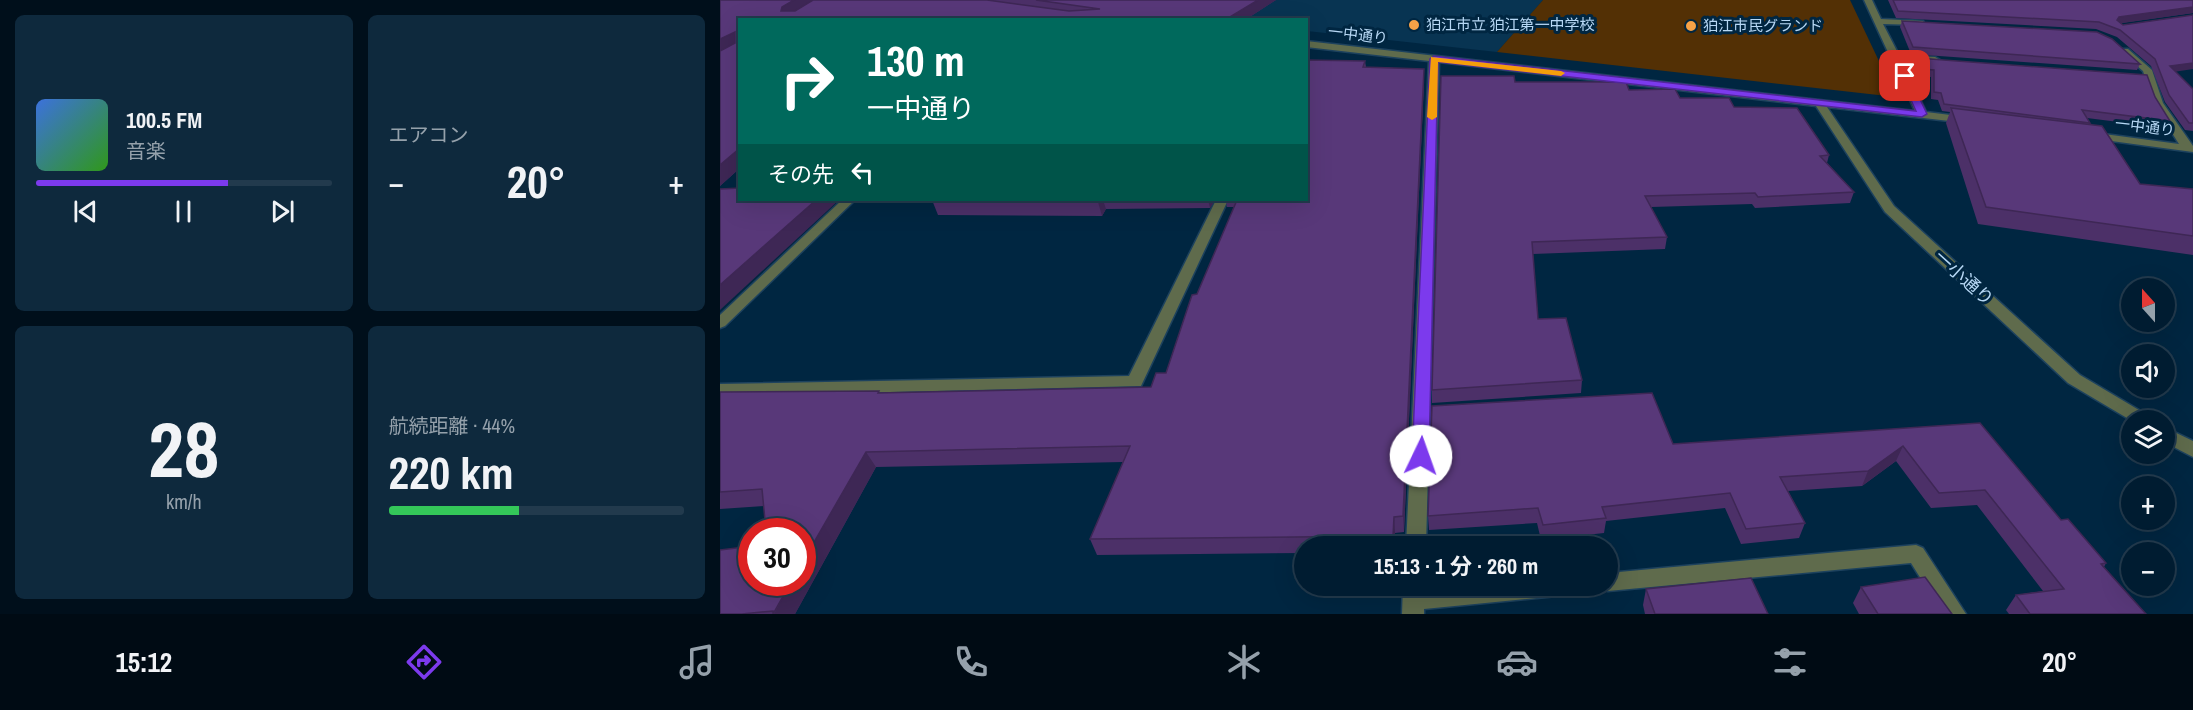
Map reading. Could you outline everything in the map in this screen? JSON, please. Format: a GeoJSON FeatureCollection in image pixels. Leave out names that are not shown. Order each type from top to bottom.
{"type":"FeatureCollection","features":[{"type":"Feature","properties":{"kind":"street"},"geometry":{"type":"LineString","coordinates":[[1868,0],[1880,21],[1922,114]]}},
{"type":"Feature","properties":{"kind":"street"},"geometry":{"type":"LineString","coordinates":[[1880,21],[1925,24]]}},
{"type":"Feature","properties":{"kind":"street"},"geometry":{"type":"LineString","coordinates":[[2113,41],[2147,70],[2158,103],[2190,148]]}},
{"type":"Feature","properties":{"kind":"street","name":"一中通り"},"geometry":{"type":"LineString","coordinates":[[1308,44],[1980,121]]}},
{"type":"Feature","properties":{"kind":"street"},"geometry":{"type":"LineString","coordinates":[[1896,58],[1942,61]]}},
{"type":"Feature","properties":{"kind":"street"},"geometry":{"type":"LineString","coordinates":[[1417,536],[1429,411],[1434,59]]}},
{"type":"Feature","properties":{"kind":"street"},"geometry":{"type":"LineString","coordinates":[[2137,75],[2149,76]]}},
{"type":"Feature","properties":{"kind":"street","name":"一小通り"},"geometry":{"type":"LineString","coordinates":[[1819,102],[1889,209],[2074,379],[2126,410]]}},
{"type":"Feature","properties":{"kind":"street","name":"一中通り"},"geometry":{"type":"LineString","coordinates":[[2072,133],[2190,148]]}},
{"type":"Feature","properties":{"kind":"street"},"geometry":{"type":"LineString","coordinates":[[723,317],[848,201]]}},
{"type":"Feature","properties":{"kind":"street"},"geometry":{"type":"LineString","coordinates":[[720,390],[1135,381],[1222,201]]}},
{"type":"Feature","properties":{"kind":"street"},"geometry":{"type":"LineString","coordinates":[[2175,439],[2193,450]]}},
{"type":"Feature","properties":{"kind":"street"},"geometry":{"type":"LineString","coordinates":[[1618,581],[1916,554],[1956,614]]}},
{"type":"Feature","properties":{"kind":"street"},"geometry":{"type":"LineString","coordinates":[[1414,600],[1457,596]]}},
{"type":"Feature","properties":{"kind":"shaded area","name":"狛江市立 狛江第一中学校"},"geometry":{"type":"Polygon","coordinates":[[[1056,0],[1543,0],[1497,52],[1308,31],[1308,18],[1193,18],[1056,0]]]}},
{"type":"Feature","properties":{"kind":"shaded area","name":"狛江市民グランド"},"geometry":{"type":"Polygon","coordinates":[[[1543,0],[1850,0],[1896,97],[1497,52],[1543,0]]]}},
{"type":"Feature","properties":{"kind":"building"},"geometry":{"type":"Polygon","coordinates":[[[720,0],[794,0],[782,7],[781,11],[795,11],[813,0],[987,0],[1069,11],[1100,9],[1036,0],[1258,0],[1228,18],[738,18],[738,150],[720,165],[720,51],[735,43],[735,32],[720,39],[720,0]]]}},
{"type":"Feature","properties":{"kind":"building"},"geometry":{"type":"Polygon","coordinates":[[[1893,0],[2193,0],[2193,7],[2119,17],[2117,20],[2123,25],[2193,15],[2193,63],[2170,66],[2193,89],[2193,123],[2189,123],[2169,95],[2155,59],[2120,30],[2099,22],[1898,11],[1893,0]]]}},
{"type":"Feature","properties":{"kind":"building"},"geometry":{"type":"Polygon","coordinates":[[[1902,21],[2097,32],[2112,39],[2140,64],[1913,47],[1902,21]]]}},
{"type":"Feature","properties":{"kind":"building"},"geometry":{"type":"Polygon","coordinates":[[[1917,58],[2147,75],[2155,97],[2170,121],[2082,110],[2090,123],[1944,104],[1941,93],[1934,92],[1934,70],[1922,69],[1917,58]]]}},
{"type":"Feature","properties":{"kind":"building"},"geometry":{"type":"Polygon","coordinates":[[[1308,60],[1365,61],[1363,67],[1424,69],[1403,516],[1394,517],[1393,536],[1090,539],[1130,446],[866,452],[816,539],[816,518],[765,518],[762,489],[720,492],[720,392],[879,391],[878,393],[1151,387],[1156,373],[1166,373],[1192,295],[1197,294],[1237,201],[1308,201],[1308,60]]]}},
{"type":"Feature","properties":{"kind":"building"},"geometry":{"type":"Polygon","coordinates":[[[1441,76],[1514,76],[1515,82],[1626,82],[1629,90],[1675,89],[1680,98],[1729,98],[1734,107],[1797,108],[1829,155],[1820,156],[1854,192],[1758,197],[1755,193],[1645,196],[1667,237],[1532,242],[1538,319],[1566,318],[1582,380],[1432,390],[1441,76]]]}},
{"type":"Feature","properties":{"kind":"building"},"geometry":{"type":"Polygon","coordinates":[[[1951,108],[2102,126],[2140,184],[2193,189],[2193,236],[1986,207],[1951,108]]]}},
{"type":"Feature","properties":{"kind":"building"},"geometry":{"type":"Polygon","coordinates":[[[738,188],[738,201],[815,201],[720,285],[720,189],[738,188]]]}},
{"type":"Feature","properties":{"kind":"building"},"geometry":{"type":"Polygon","coordinates":[[[932,201],[1099,201],[1098,202],[932,201]]]}},
{"type":"Feature","properties":{"kind":"building"},"geometry":{"type":"Polygon","coordinates":[[[1652,393],[1673,444],[1980,423],[2061,520],[2068,519],[2106,563],[2101,564],[2121,586],[2121,596],[2130,596],[2146,614],[2030,614],[2016,595],[2064,589],[1985,490],[1939,493],[1903,446],[1868,471],[1780,477],[1805,523],[1746,529],[1730,493],[1602,507],[1606,518],[1543,525],[1538,508],[1428,516],[1432,406],[1652,393]]]}},
{"type":"Feature","properties":{"kind":"building"},"geometry":{"type":"Polygon","coordinates":[[[738,548],[738,596],[783,596],[773,614],[773,611],[720,614],[720,550],[738,548]]]}},
{"type":"Feature","properties":{"kind":"building"},"geometry":{"type":"Polygon","coordinates":[[[1925,577],[1952,614],[1878,614],[1861,587],[1925,577]]]}},
{"type":"Feature","properties":{"kind":"building"},"geometry":{"type":"Polygon","coordinates":[[[1751,578],[1768,614],[1655,614],[1646,589],[1751,578]]]}},
{"type":"Feature","properties":{"kind":"slow traffic"},"geometry":{"type":"LineString","coordinates":[[1432,117],[1434,59],[1561,73]]}},
{"type":"Feature","properties":{"kind":"place","name":"狛江市立 狛江第一中学校"},"geometry":{"type":"Point","coordinates":[1414,25]}},
{"type":"Feature","properties":{"kind":"place","name":"狛江市民グランド"},"geometry":{"type":"Point","coordinates":[1691,26]}},
{"type":"Feature","properties":{"kind":"route"},"geometry":{"type":"LineString","coordinates":[[1421,456],[1434,59],[1922,114],[1905,76]]}}]}
